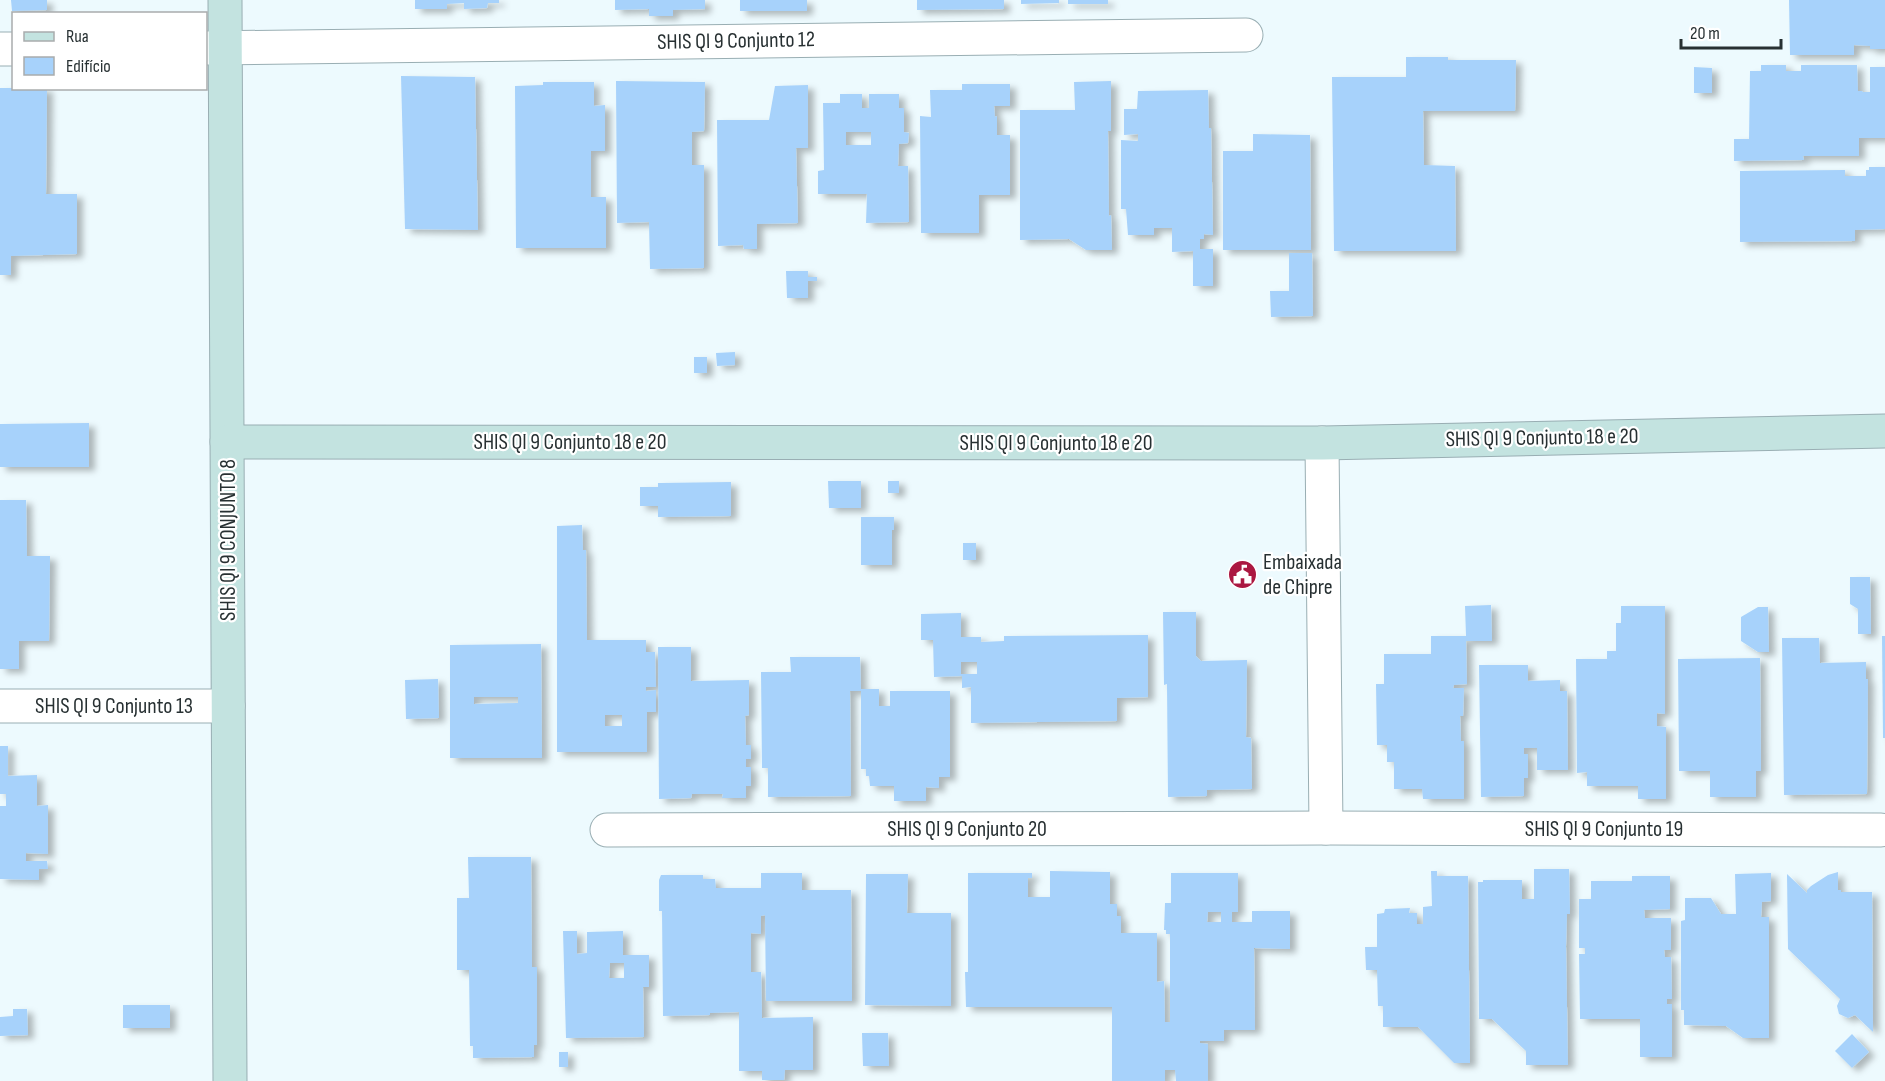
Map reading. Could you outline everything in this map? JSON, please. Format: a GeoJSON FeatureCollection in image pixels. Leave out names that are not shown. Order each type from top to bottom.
{"type":"FeatureCollection","features":[{"type":"Feature","properties":{"kind":"street","name":"SHIS QI 9 CONJUNTO 8"},"geometry":{"type":"LineString","coordinates":[[225,0],[215,48],[227,442],[230,1081]]}},
{"type":"Feature","properties":{"kind":"street","name":"SHIS QI 9 Conjunto 12"},"geometry":{"type":"LineString","coordinates":[[215,48],[1246,35]]}},
{"type":"Feature","properties":{"kind":"street","name":"SHIS QI 9 Conjunto 18 e 20"},"geometry":{"type":"LineString","coordinates":[[227,442],[1322,443],[1885,430]]}},
{"type":"Feature","properties":{"kind":"street"},"geometry":{"type":"LineString","coordinates":[[1322,443],[1326,828]]}},
{"type":"Feature","properties":{"kind":"street","name":"SHIS QI 9 Conjunto 13"},"geometry":{"type":"LineString","coordinates":[[0,706],[228,706]]}},
{"type":"Feature","properties":{"kind":"street","name":"SHIS QI 9 Conjunto 19"},"geometry":{"type":"LineString","coordinates":[[1326,828],[1881,830]]}},
{"type":"Feature","properties":{"kind":"street","name":"SHIS QI 9 Conjunto 20"},"geometry":{"type":"LineString","coordinates":[[607,830],[1326,828]]}},
{"type":"Feature","properties":{"kind":"building"},"geometry":{"type":"Polygon","coordinates":[[[11,0],[47,0],[47,10],[12,11],[11,0]]]}},
{"type":"Feature","properties":{"kind":"building"},"geometry":{"type":"Polygon","coordinates":[[[415,0],[499,0],[499,3],[488,3],[487,8],[464,9],[464,3],[447,4],[447,9],[415,9],[415,0]]]}},
{"type":"Feature","properties":{"kind":"building"},"geometry":{"type":"Polygon","coordinates":[[[615,0],[705,0],[705,9],[673,10],[673,16],[649,16],[649,9],[615,10],[615,0]]]}},
{"type":"Feature","properties":{"kind":"building"},"geometry":{"type":"Polygon","coordinates":[[[740,0],[807,0],[807,11],[740,11],[740,0]]]}},
{"type":"Feature","properties":{"kind":"building"},"geometry":{"type":"Polygon","coordinates":[[[917,0],[1004,0],[1004,9],[917,10],[917,0]]]}},
{"type":"Feature","properties":{"kind":"building"},"geometry":{"type":"Polygon","coordinates":[[[1021,0],[1059,0],[1059,3],[1021,4],[1021,0]]]}},
{"type":"Feature","properties":{"kind":"building"},"geometry":{"type":"Polygon","coordinates":[[[1068,0],[1108,0],[1108,4],[1068,4],[1068,0]]]}},
{"type":"Feature","properties":{"kind":"building"},"geometry":{"type":"Polygon","coordinates":[[[1789,0],[1885,0],[1885,49],[1870,49],[1870,46],[1854,45],[1854,55],[1790,55],[1789,0]]]}},
{"type":"Feature","properties":{"kind":"building"},"geometry":{"type":"Polygon","coordinates":[[[1406,57],[1448,57],[1448,60],[1516,60],[1515,111],[1423,111],[1424,165],[1455,166],[1456,251],[1334,251],[1332,77],[1406,77],[1406,57]]]}},
{"type":"Feature","properties":{"kind":"building"},"geometry":{"type":"Polygon","coordinates":[[[1761,65],[1786,65],[1786,71],[1801,71],[1801,65],[1857,65],[1858,91],[1863,92],[1870,92],[1870,67],[1885,67],[1885,138],[1859,138],[1859,156],[1803,156],[1804,160],[1734,161],[1734,139],[1749,139],[1750,71],[1761,71],[1761,65]]]}},
{"type":"Feature","properties":{"kind":"building"},"geometry":{"type":"Polygon","coordinates":[[[1694,67],[1712,68],[1712,93],[1694,93],[1694,67]]]}},
{"type":"Feature","properties":{"kind":"building"},"geometry":{"type":"Polygon","coordinates":[[[401,76],[475,77],[478,230],[405,229],[401,76]]]}},
{"type":"Feature","properties":{"kind":"building"},"geometry":{"type":"Polygon","coordinates":[[[616,81],[705,82],[704,131],[692,132],[692,165],[704,165],[704,268],[650,269],[649,222],[617,223],[616,81]]]}},
{"type":"Feature","properties":{"kind":"building"},"geometry":{"type":"Polygon","coordinates":[[[1111,81],[1111,131],[1108,131],[1109,216],[1111,215],[1112,250],[1086,250],[1069,239],[1020,240],[1020,110],[1075,110],[1074,82],[1111,81]]]}},
{"type":"Feature","properties":{"kind":"building"},"geometry":{"type":"Polygon","coordinates":[[[543,82],[594,82],[594,106],[605,105],[605,151],[591,151],[591,197],[606,197],[606,248],[516,248],[515,86],[543,85],[543,82]]]}},
{"type":"Feature","properties":{"kind":"building"},"geometry":{"type":"Polygon","coordinates":[[[962,84],[1010,84],[1010,106],[994,106],[995,117],[997,116],[997,135],[1010,135],[1010,195],[979,195],[979,233],[921,233],[920,116],[931,117],[930,90],[962,90],[962,84]]]}},
{"type":"Feature","properties":{"kind":"building"},"geometry":{"type":"Polygon","coordinates":[[[808,85],[808,148],[796,148],[798,223],[757,224],[757,249],[744,249],[743,245],[718,246],[717,120],[769,120],[775,86],[808,85]]]}},
{"type":"Feature","properties":{"kind":"building"},"geometry":{"type":"Polygon","coordinates":[[[0,88],[47,90],[46,194],[77,194],[77,254],[11,256],[11,275],[0,275],[0,88]]]}},
{"type":"Feature","properties":{"kind":"building"},"geometry":{"type":"Polygon","coordinates":[[[1208,90],[1213,235],[1204,234],[1204,239],[1200,239],[1200,249],[1213,249],[1213,286],[1193,286],[1193,251],[1172,252],[1172,228],[1154,228],[1154,235],[1128,235],[1126,209],[1121,209],[1121,140],[1138,141],[1138,134],[1124,135],[1124,109],[1137,109],[1138,91],[1208,90]]]}},
{"type":"Feature","properties":{"kind":"building"},"geometry":{"type":"Polygon","coordinates":[[[840,94],[862,94],[862,108],[869,108],[869,94],[899,94],[899,108],[904,108],[904,132],[909,133],[908,143],[899,144],[898,166],[908,166],[909,222],[866,223],[867,194],[818,194],[818,171],[824,170],[823,103],[840,103],[840,94]],[[846,132],[846,145],[871,145],[871,132],[846,132]]]}},
{"type":"Feature","properties":{"kind":"building"},"geometry":{"type":"Polygon","coordinates":[[[1253,134],[1310,135],[1311,250],[1223,250],[1223,151],[1253,151],[1253,134]]]}},
{"type":"Feature","properties":{"kind":"building"},"geometry":{"type":"Polygon","coordinates":[[[1869,167],[1885,167],[1885,229],[1855,230],[1855,241],[1740,242],[1740,171],[1845,170],[1845,176],[1866,176],[1866,170],[1869,170],[1869,167]]]}},
{"type":"Feature","properties":{"kind":"building"},"geometry":{"type":"Polygon","coordinates":[[[1289,253],[1312,253],[1313,316],[1271,317],[1270,291],[1289,291],[1289,253]]]}},
{"type":"Feature","properties":{"kind":"building"},"geometry":{"type":"Polygon","coordinates":[[[786,271],[808,271],[808,277],[817,277],[817,281],[808,281],[808,298],[787,298],[786,271]]]}},
{"type":"Feature","properties":{"kind":"building"},"geometry":{"type":"Polygon","coordinates":[[[735,352],[735,365],[717,366],[716,353],[735,352]]]}},
{"type":"Feature","properties":{"kind":"building"},"geometry":{"type":"Polygon","coordinates":[[[694,357],[707,357],[707,373],[694,373],[694,357]]]}},
{"type":"Feature","properties":{"kind":"building"},"geometry":{"type":"Polygon","coordinates":[[[89,423],[89,467],[0,467],[0,424],[89,423]]]}},
{"type":"Feature","properties":{"kind":"building"},"geometry":{"type":"Polygon","coordinates":[[[828,481],[861,481],[861,508],[829,508],[828,481]]]}},
{"type":"Feature","properties":{"kind":"building"},"geometry":{"type":"Polygon","coordinates":[[[888,481],[899,481],[899,493],[888,493],[888,481]]]}},
{"type":"Feature","properties":{"kind":"building"},"geometry":{"type":"Polygon","coordinates":[[[731,482],[731,516],[658,517],[658,506],[640,506],[640,487],[658,487],[658,483],[731,482]]]}},
{"type":"Feature","properties":{"kind":"building"},"geometry":{"type":"Polygon","coordinates":[[[0,500],[26,500],[27,556],[50,556],[49,641],[19,641],[19,669],[0,669],[0,500]]]}},
{"type":"Feature","properties":{"kind":"building"},"geometry":{"type":"Polygon","coordinates":[[[861,517],[894,517],[892,565],[861,565],[861,517]]]}},
{"type":"Feature","properties":{"kind":"building"},"geometry":{"type":"Polygon","coordinates":[[[582,525],[583,550],[586,550],[587,640],[646,640],[646,652],[655,652],[656,687],[646,687],[646,691],[656,690],[656,712],[647,712],[647,752],[557,752],[557,526],[582,525]],[[605,715],[605,726],[622,726],[622,715],[605,715]]]}},
{"type":"Feature","properties":{"kind":"building"},"geometry":{"type":"Polygon","coordinates":[[[963,543],[976,543],[976,560],[963,560],[963,543]]]}},
{"type":"Feature","properties":{"kind":"building"},"geometry":{"type":"Polygon","coordinates":[[[1850,577],[1870,577],[1871,634],[1858,634],[1858,609],[1850,604],[1850,577]]]}},
{"type":"Feature","properties":{"kind":"building"},"geometry":{"type":"Polygon","coordinates":[[[1491,605],[1492,641],[1466,641],[1467,684],[1454,685],[1453,688],[1464,688],[1463,716],[1460,716],[1461,741],[1464,741],[1464,799],[1423,799],[1422,789],[1394,789],[1394,762],[1387,762],[1387,745],[1377,745],[1376,684],[1384,684],[1384,654],[1431,654],[1431,636],[1466,636],[1465,606],[1491,605]]]}},
{"type":"Feature","properties":{"kind":"building"},"geometry":{"type":"Polygon","coordinates":[[[1621,606],[1665,606],[1665,714],[1657,713],[1657,726],[1666,727],[1666,799],[1638,799],[1638,786],[1587,786],[1587,772],[1577,773],[1576,659],[1607,659],[1607,651],[1616,651],[1616,623],[1621,623],[1621,606]]]}},
{"type":"Feature","properties":{"kind":"building"},"geometry":{"type":"Polygon","coordinates":[[[1758,607],[1768,607],[1769,652],[1758,652],[1741,641],[1741,617],[1758,607]]]}},
{"type":"Feature","properties":{"kind":"building"},"geometry":{"type":"Polygon","coordinates":[[[1163,612],[1196,612],[1196,656],[1201,661],[1247,660],[1246,737],[1251,738],[1252,789],[1207,790],[1207,796],[1168,797],[1167,684],[1164,685],[1163,612]]]}},
{"type":"Feature","properties":{"kind":"building"},"geometry":{"type":"Polygon","coordinates":[[[961,613],[961,637],[981,637],[981,642],[1004,641],[1004,636],[1148,635],[1148,697],[1117,698],[1117,721],[971,723],[971,687],[962,688],[962,676],[934,677],[933,640],[921,640],[921,614],[961,613]],[[961,662],[961,674],[977,674],[977,662],[961,662]]]}},
{"type":"Feature","properties":{"kind":"building"},"geometry":{"type":"Polygon","coordinates":[[[1882,636],[1885,636],[1885,738],[1883,738],[1882,636]]]}},
{"type":"Feature","properties":{"kind":"building"},"geometry":{"type":"Polygon","coordinates":[[[1782,638],[1819,638],[1820,663],[1866,662],[1866,679],[1868,679],[1867,794],[1784,795],[1782,638]]]}},
{"type":"Feature","properties":{"kind":"building"},"geometry":{"type":"Polygon","coordinates":[[[541,644],[542,758],[450,758],[450,645],[541,644]],[[474,697],[474,704],[518,703],[518,697],[474,697]]]}},
{"type":"Feature","properties":{"kind":"building"},"geometry":{"type":"Polygon","coordinates":[[[658,647],[691,647],[691,681],[749,680],[749,715],[745,716],[746,745],[751,745],[751,759],[746,759],[746,767],[751,767],[751,786],[746,786],[746,798],[722,798],[723,794],[692,794],[691,798],[659,799],[658,647]]]}},
{"type":"Feature","properties":{"kind":"building"},"geometry":{"type":"Polygon","coordinates":[[[790,657],[860,657],[861,691],[850,691],[851,796],[768,797],[768,768],[762,768],[761,672],[791,672],[790,657]]]}},
{"type":"Feature","properties":{"kind":"building"},"geometry":{"type":"Polygon","coordinates":[[[1760,658],[1761,771],[1756,771],[1756,797],[1710,797],[1710,771],[1679,771],[1678,659],[1760,658]]]}},
{"type":"Feature","properties":{"kind":"building"},"geometry":{"type":"Polygon","coordinates":[[[1479,665],[1528,665],[1528,681],[1560,680],[1560,691],[1567,691],[1568,770],[1537,770],[1537,748],[1524,748],[1524,754],[1528,754],[1528,778],[1524,778],[1524,796],[1481,797],[1479,665]]]}},
{"type":"Feature","properties":{"kind":"building"},"geometry":{"type":"Polygon","coordinates":[[[438,679],[439,718],[406,719],[405,680],[438,679]]]}},
{"type":"Feature","properties":{"kind":"building"},"geometry":{"type":"Polygon","coordinates":[[[861,689],[879,689],[879,706],[890,706],[890,691],[950,691],[950,777],[939,777],[939,788],[926,787],[926,801],[894,801],[894,786],[870,786],[866,769],[861,769],[861,689]]]}},
{"type":"Feature","properties":{"kind":"building"},"geometry":{"type":"Polygon","coordinates":[[[0,746],[8,746],[8,776],[37,775],[37,806],[48,805],[48,854],[26,853],[26,861],[47,861],[48,869],[39,869],[39,880],[0,879],[0,806],[6,806],[6,794],[0,794],[0,746]]]}},
{"type":"Feature","properties":{"kind":"building"},"geometry":{"type":"Polygon","coordinates":[[[468,857],[531,857],[532,967],[537,967],[537,1045],[534,1045],[534,1057],[473,1058],[473,1046],[470,1046],[469,970],[457,970],[457,898],[469,898],[468,857]]]}},
{"type":"Feature","properties":{"kind":"building"},"geometry":{"type":"Polygon","coordinates":[[[1534,869],[1569,869],[1570,914],[1567,914],[1566,946],[1568,1065],[1526,1065],[1526,1051],[1492,1019],[1479,1019],[1478,882],[1522,880],[1522,899],[1534,899],[1534,869]]]}},
{"type":"Feature","properties":{"kind":"building"},"geometry":{"type":"Polygon","coordinates":[[[1050,871],[1110,872],[1110,904],[1117,904],[1117,916],[1121,916],[1121,933],[1157,933],[1157,982],[1164,981],[1165,1022],[1170,1022],[1170,934],[1166,934],[1164,930],[1165,903],[1171,903],[1171,873],[1238,873],[1238,912],[1232,912],[1232,922],[1252,922],[1252,911],[1290,911],[1290,949],[1254,948],[1255,1030],[1224,1030],[1224,1041],[1200,1041],[1200,1043],[1208,1044],[1208,1081],[1176,1081],[1175,1070],[1165,1070],[1165,1081],[1112,1081],[1112,1007],[966,1007],[968,873],[1032,873],[1032,878],[1028,878],[1028,897],[1050,897],[1050,871]],[[1208,912],[1207,922],[1221,922],[1221,912],[1208,912]]]}},
{"type":"Feature","properties":{"kind":"building"},"geometry":{"type":"Polygon","coordinates":[[[1431,871],[1437,871],[1437,876],[1468,876],[1470,1063],[1454,1063],[1418,1027],[1383,1027],[1383,1006],[1378,1006],[1377,970],[1366,970],[1365,947],[1377,947],[1377,914],[1384,913],[1385,909],[1410,908],[1409,913],[1417,913],[1417,924],[1423,924],[1423,907],[1432,906],[1431,871]]]}},
{"type":"Feature","properties":{"kind":"building"},"geometry":{"type":"Polygon","coordinates":[[[1838,872],[1838,890],[1841,892],[1872,892],[1873,1032],[1855,1015],[1848,1018],[1839,1014],[1837,1006],[1840,999],[1788,949],[1787,874],[1807,893],[1811,886],[1828,875],[1838,872]]]}},
{"type":"Feature","properties":{"kind":"building"},"geometry":{"type":"Polygon","coordinates":[[[761,873],[802,873],[802,890],[851,890],[852,1001],[766,1001],[765,915],[761,916],[761,934],[751,933],[751,972],[761,972],[762,1018],[813,1017],[813,1070],[785,1070],[784,1080],[762,1080],[762,1071],[739,1071],[739,1012],[663,1016],[662,911],[659,911],[661,875],[703,875],[703,879],[715,879],[716,888],[761,888],[761,873]]]}},
{"type":"Feature","properties":{"kind":"building"},"geometry":{"type":"Polygon","coordinates":[[[1771,873],[1771,901],[1762,902],[1761,917],[1769,917],[1769,1038],[1743,1038],[1726,1026],[1684,1025],[1684,1010],[1681,1010],[1681,921],[1685,920],[1685,898],[1711,898],[1721,914],[1736,914],[1735,874],[1771,873]]]}},
{"type":"Feature","properties":{"kind":"building"},"geometry":{"type":"Polygon","coordinates":[[[866,874],[908,874],[907,913],[951,913],[951,1006],[865,1005],[866,874]]]}},
{"type":"Feature","properties":{"kind":"building"},"geometry":{"type":"Polygon","coordinates":[[[1632,876],[1670,876],[1670,909],[1644,910],[1645,918],[1671,918],[1671,950],[1664,950],[1665,957],[1671,957],[1672,999],[1667,999],[1667,1004],[1672,1004],[1672,1057],[1640,1057],[1640,1019],[1580,1019],[1579,954],[1585,954],[1585,948],[1579,948],[1579,899],[1591,899],[1591,881],[1632,881],[1632,876]]]}},
{"type":"Feature","properties":{"kind":"building"},"geometry":{"type":"Polygon","coordinates":[[[563,931],[577,931],[577,954],[587,953],[587,932],[623,931],[623,955],[649,955],[649,987],[643,987],[644,1037],[566,1038],[563,931]],[[610,963],[609,978],[624,978],[624,963],[610,963]]]}},
{"type":"Feature","properties":{"kind":"building"},"geometry":{"type":"Polygon","coordinates":[[[123,1005],[170,1005],[170,1028],[123,1028],[123,1005]]]}},
{"type":"Feature","properties":{"kind":"building"},"geometry":{"type":"Polygon","coordinates":[[[13,1009],[27,1009],[28,1035],[0,1036],[0,1017],[13,1016],[13,1009]]]}},
{"type":"Feature","properties":{"kind":"building"},"geometry":{"type":"Polygon","coordinates":[[[862,1033],[888,1033],[889,1066],[863,1066],[862,1033]]]}},
{"type":"Feature","properties":{"kind":"building"},"geometry":{"type":"Polygon","coordinates":[[[1852,1034],[1869,1052],[1852,1068],[1835,1051],[1852,1034]]]}},
{"type":"Feature","properties":{"kind":"building"},"geometry":{"type":"Polygon","coordinates":[[[559,1052],[568,1052],[568,1067],[559,1067],[559,1052]]]}},
{"type":"Feature","properties":{"kind":"place","name":"Embaixada de Chipre"},"geometry":{"type":"Point","coordinates":[1242,575]}}]}
